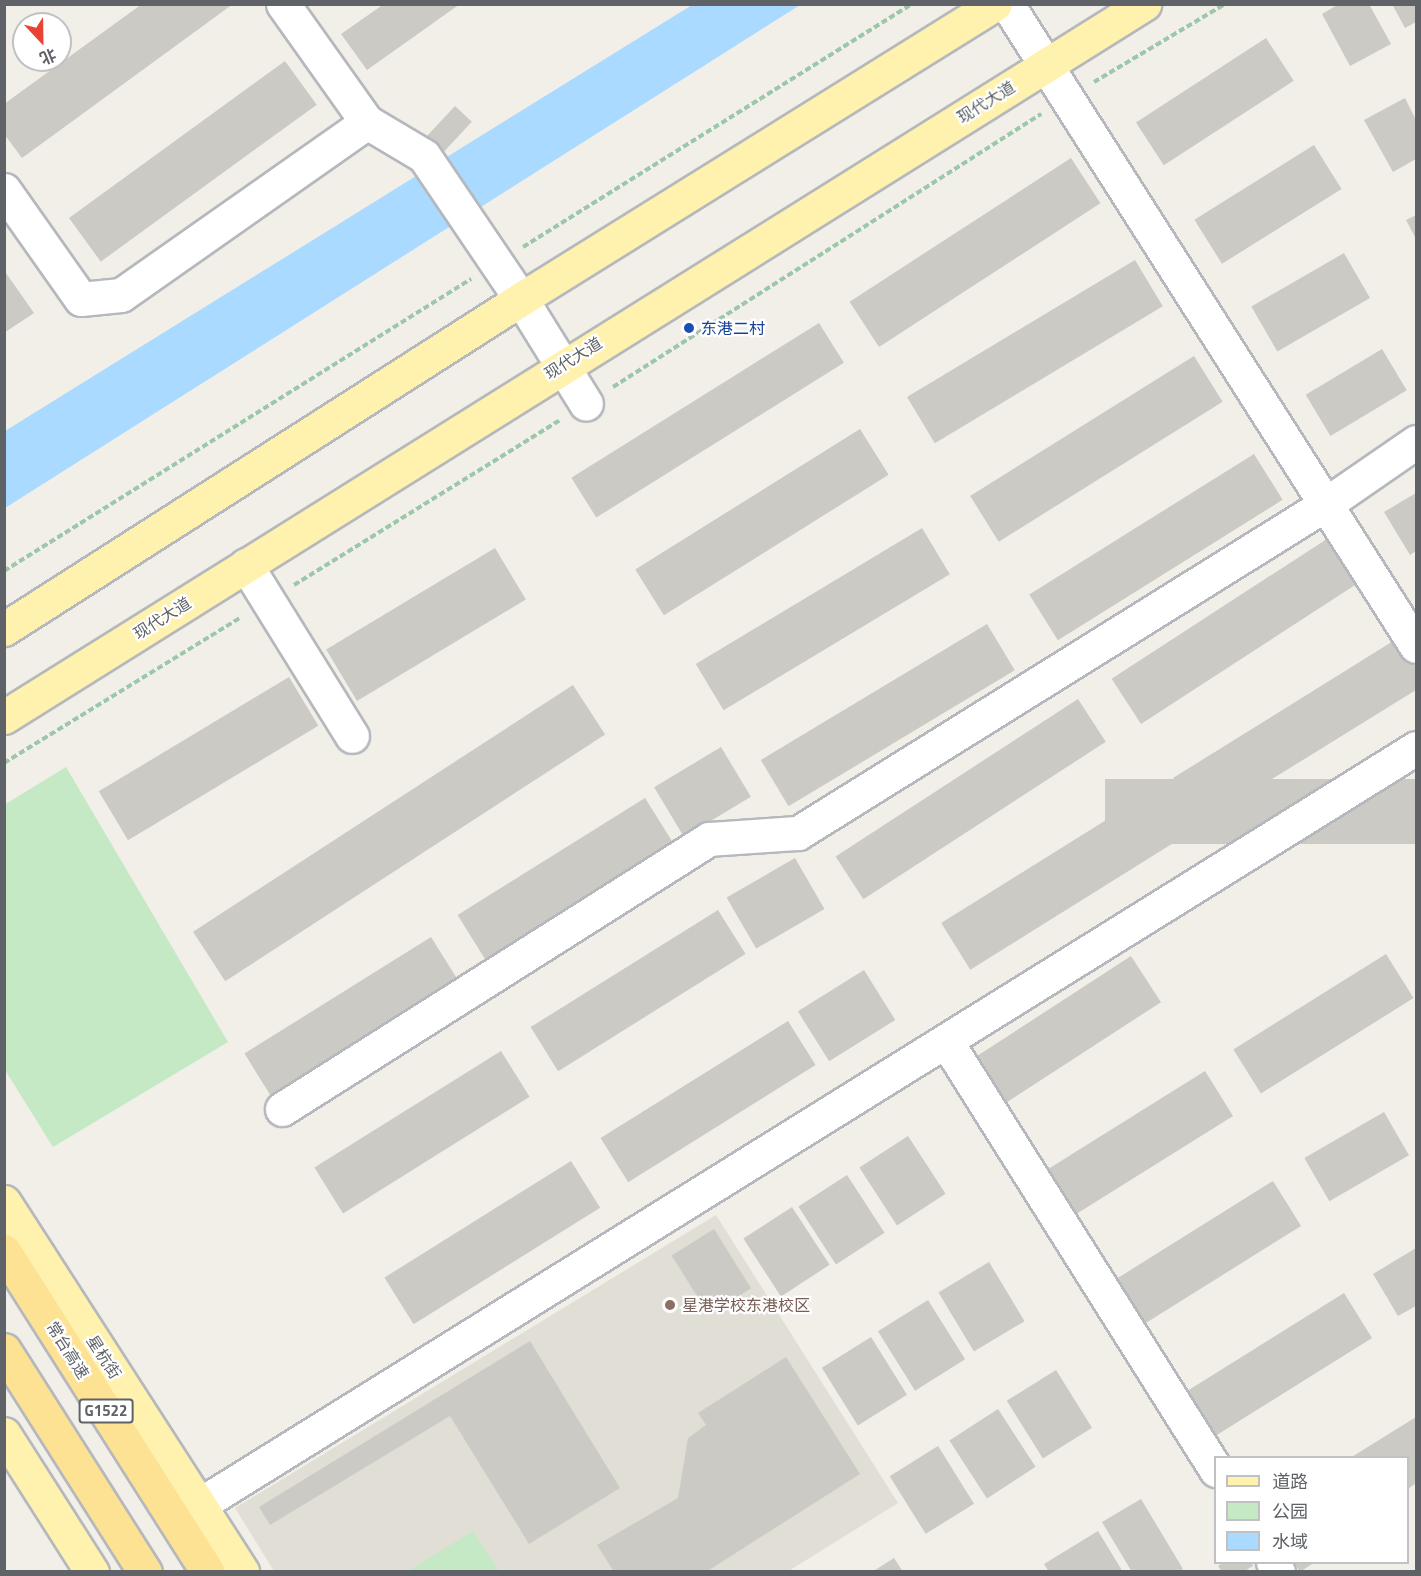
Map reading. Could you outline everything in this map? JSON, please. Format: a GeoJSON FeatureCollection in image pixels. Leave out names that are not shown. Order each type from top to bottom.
{"type":"FeatureCollection","features":[{"type":"Feature","properties":{"kind":"highway","name":"常台高速"},"geometry":{"type":"LineString","coordinates":[[4,1251],[208,1572]]}},
{"type":"Feature","properties":{"kind":"highway","name":"G1522"},"geometry":{"type":"LineString","coordinates":[[4,1350],[145,1572]]}},
{"type":"Feature","properties":{"kind":"main road"},"geometry":{"type":"LineString","coordinates":[[4,629],[521,299],[995,4]]}},
{"type":"Feature","properties":{"kind":"main road","name":"现代大道"},"geometry":{"type":"LineString","coordinates":[[4,717],[564,364],[1144,4]]}},
{"type":"Feature","properties":{"kind":"main road","name":"星杭街"},"geometry":{"type":"LineString","coordinates":[[4,1202],[242,1572]]}},
{"type":"Feature","properties":{"kind":"main road"},"geometry":{"type":"LineString","coordinates":[[4,1434],[92,1572]]}},
{"type":"Feature","properties":{"kind":"street"},"geometry":{"type":"LineString","coordinates":[[284,4],[367,122],[424,156],[564,364],[586,404]]}},
{"type":"Feature","properties":{"kind":"street"},"geometry":{"type":"LineString","coordinates":[[1007,4],[1416,646]]}},
{"type":"Feature","properties":{"kind":"street"},"geometry":{"type":"LineString","coordinates":[[4,190],[81,299],[121,295],[367,122]]}},
{"type":"Feature","properties":{"kind":"street"},"geometry":{"type":"LineString","coordinates":[[282,1109],[710,839],[798,833],[1326,504],[1416,442]]}},
{"type":"Feature","properties":{"kind":"street"},"geometry":{"type":"LineString","coordinates":[[246,565],[352,736]]}},
{"type":"Feature","properties":{"kind":"street"},"geometry":{"type":"LineString","coordinates":[[199,1505],[1416,748]]}},
{"type":"Feature","properties":{"kind":"street"},"geometry":{"type":"LineString","coordinates":[[946,1041],[1214,1468]]}},
{"type":"Feature","properties":{"kind":"path"},"geometry":{"type":"LineString","coordinates":[[4,571],[912,4]]}},
{"type":"Feature","properties":{"kind":"path"},"geometry":{"type":"LineString","coordinates":[[4,763],[586,404],[1067,97],[1225,4]]}},
{"type":"Feature","properties":{"kind":"shaded area","name":"星港学校东港校区"},"geometry":{"type":"Polygon","coordinates":[[[716,1215],[898,1503],[787,1572],[274,1571],[235,1508],[716,1215]]]}},
{"type":"Feature","properties":{"kind":"green space"},"geometry":{"type":"Polygon","coordinates":[[[66,767],[228,1042],[53,1147],[5,1070],[4,805],[66,767]]]}},
{"type":"Feature","properties":{"kind":"green space"},"geometry":{"type":"Polygon","coordinates":[[[473,1531],[499,1571],[408,1571],[473,1531]]]}},
{"type":"Feature","properties":{"kind":"water"},"geometry":{"type":"Polygon","coordinates":[[[692,5],[800,5],[5,508],[5,431],[692,5]]]}},
{"type":"Feature","properties":{"kind":"building"},"geometry":{"type":"Polygon","coordinates":[[[142,4],[233,4],[22,158],[4,134],[4,104],[48,72],[72,72],[72,55],[142,4]]]}},
{"type":"Feature","properties":{"kind":"building"},"geometry":{"type":"Polygon","coordinates":[[[384,4],[460,4],[367,70],[341,34],[384,4]]]}},
{"type":"Feature","properties":{"kind":"building"},"geometry":{"type":"Polygon","coordinates":[[[1339,4],[1369,4],[1391,44],[1350,66],[1322,14],[1339,4]]]}},
{"type":"Feature","properties":{"kind":"building"},"geometry":{"type":"Polygon","coordinates":[[[1392,4],[1416,4],[1416,22],[1405,28],[1392,4]]]}},
{"type":"Feature","properties":{"kind":"building"},"geometry":{"type":"Polygon","coordinates":[[[1266,38],[1294,81],[1164,165],[1136,122],[1266,38]]]}},
{"type":"Feature","properties":{"kind":"building"},"geometry":{"type":"Polygon","coordinates":[[[285,61],[317,105],[101,262],[69,218],[285,61]]]}},
{"type":"Feature","properties":{"kind":"building"},"geometry":{"type":"Polygon","coordinates":[[[1405,98],[1416,120],[1416,159],[1393,172],[1364,120],[1405,98]]]}},
{"type":"Feature","properties":{"kind":"building"},"geometry":{"type":"Polygon","coordinates":[[[455,106],[472,122],[444,152],[427,136],[455,106]]]}},
{"type":"Feature","properties":{"kind":"building"},"geometry":{"type":"Polygon","coordinates":[[[1314,145],[1342,189],[1222,264],[1194,220],[1314,145]]]}},
{"type":"Feature","properties":{"kind":"building"},"geometry":{"type":"Polygon","coordinates":[[[1071,158],[1100,203],[879,347],[850,302],[1071,158]]]}},
{"type":"Feature","properties":{"kind":"building"},"geometry":{"type":"Polygon","coordinates":[[[1416,215],[1416,239],[1406,220],[1416,215]]]}},
{"type":"Feature","properties":{"kind":"building"},"geometry":{"type":"Polygon","coordinates":[[[1344,253],[1370,298],[1277,352],[1251,306],[1344,253]]]}},
{"type":"Feature","properties":{"kind":"building"},"geometry":{"type":"Polygon","coordinates":[[[1135,260],[1163,306],[935,443],[907,397],[1135,260]]]}},
{"type":"Feature","properties":{"kind":"building"},"geometry":{"type":"Polygon","coordinates":[[[6,273],[34,313],[4,333],[4,274],[6,273]]]}},
{"type":"Feature","properties":{"kind":"building"},"geometry":{"type":"Polygon","coordinates":[[[819,323],[844,363],[596,518],[571,478],[819,323]]]}},
{"type":"Feature","properties":{"kind":"building"},"geometry":{"type":"Polygon","coordinates":[[[1382,349],[1407,390],[1330,436],[1306,395],[1382,349]]]}},
{"type":"Feature","properties":{"kind":"building"},"geometry":{"type":"Polygon","coordinates":[[[1194,356],[1223,402],[999,542],[970,496],[1194,356]]]}},
{"type":"Feature","properties":{"kind":"building"},"geometry":{"type":"Polygon","coordinates":[[[860,429],[889,475],[664,615],[635,569],[860,429]]]}},
{"type":"Feature","properties":{"kind":"building"},"geometry":{"type":"Polygon","coordinates":[[[1254,454],[1283,500],[1058,640],[1029,594],[1254,454]]]}},
{"type":"Feature","properties":{"kind":"building"},"geometry":{"type":"Polygon","coordinates":[[[1416,493],[1416,551],[1410,555],[1384,512],[1416,493]]]}},
{"type":"Feature","properties":{"kind":"building"},"geometry":{"type":"Polygon","coordinates":[[[922,528],[950,574],[724,710],[696,664],[922,528]]]}},
{"type":"Feature","properties":{"kind":"building"},"geometry":{"type":"Polygon","coordinates":[[[1333,535],[1362,580],[1141,724],[1112,679],[1333,535]]]}},
{"type":"Feature","properties":{"kind":"building"},"geometry":{"type":"Polygon","coordinates":[[[495,548],[526,599],[357,701],[326,649],[495,548]]]}},
{"type":"Feature","properties":{"kind":"building"},"geometry":{"type":"Polygon","coordinates":[[[987,624],[1015,670],[789,806],[761,760],[987,624]]]}},
{"type":"Feature","properties":{"kind":"building"},"geometry":{"type":"Polygon","coordinates":[[[1398,638],[1416,668],[1416,690],[1201,823],[1173,778],[1398,638]]]}},
{"type":"Feature","properties":{"kind":"building"},"geometry":{"type":"Polygon","coordinates":[[[289,677],[318,726],[128,840],[99,791],[289,677]]]}},
{"type":"Feature","properties":{"kind":"building"},"geometry":{"type":"Polygon","coordinates":[[[573,685],[605,734],[225,981],[193,932],[573,685]]]}},
{"type":"Feature","properties":{"kind":"building"},"geometry":{"type":"Polygon","coordinates":[[[1078,699],[1106,742],[863,899],[836,856],[1078,699]]]}},
{"type":"Feature","properties":{"kind":"building"},"geometry":{"type":"Polygon","coordinates":[[[721,747],[751,797],[684,837],[654,787],[721,747]]]}},
{"type":"Feature","properties":{"kind":"building"},"geometry":{"type":"Polygon","coordinates":[[[1105,779],[1416,779],[1416,844],[1105,844],[1105,779]]]}},
{"type":"Feature","properties":{"kind":"building"},"geometry":{"type":"Polygon","coordinates":[[[1143,797],[1172,844],[970,970],[941,923],[1143,797]]]}},
{"type":"Feature","properties":{"kind":"building"},"geometry":{"type":"Polygon","coordinates":[[[645,798],[673,842],[485,959],[458,915],[645,798]]]}},
{"type":"Feature","properties":{"kind":"building"},"geometry":{"type":"Polygon","coordinates":[[[795,858],[825,909],[756,949],[727,898],[795,858]]]}},
{"type":"Feature","properties":{"kind":"building"},"geometry":{"type":"Polygon","coordinates":[[[718,910],[746,954],[558,1071],[531,1027],[718,910]]]}},
{"type":"Feature","properties":{"kind":"building"},"geometry":{"type":"Polygon","coordinates":[[[431,937],[460,983],[273,1099],[244,1054],[431,937]]]}},
{"type":"Feature","properties":{"kind":"building"},"geometry":{"type":"Polygon","coordinates":[[[1386,954],[1414,998],[1261,1093],[1233,1049],[1386,954]]]}},
{"type":"Feature","properties":{"kind":"building"},"geometry":{"type":"Polygon","coordinates":[[[1131,956],[1161,1002],[1000,1107],[970,1061],[1131,956]]]}},
{"type":"Feature","properties":{"kind":"building"},"geometry":{"type":"Polygon","coordinates":[[[864,970],[895,1020],[829,1061],[798,1011],[864,970]]]}},
{"type":"Feature","properties":{"kind":"building"},"geometry":{"type":"Polygon","coordinates":[[[788,1021],[816,1065],[628,1182],[601,1138],[788,1021]]]}},
{"type":"Feature","properties":{"kind":"building"},"geometry":{"type":"Polygon","coordinates":[[[501,1051],[530,1097],[343,1213],[314,1168],[501,1051]]]}},
{"type":"Feature","properties":{"kind":"building"},"geometry":{"type":"Polygon","coordinates":[[[1205,1071],[1233,1116],[1070,1218],[1042,1173],[1205,1071]]]}},
{"type":"Feature","properties":{"kind":"building"},"geometry":{"type":"Polygon","coordinates":[[[1384,1112],[1409,1155],[1329,1201],[1304,1158],[1384,1112]]]}},
{"type":"Feature","properties":{"kind":"building"},"geometry":{"type":"Polygon","coordinates":[[[908,1136],[946,1194],[897,1225],[859,1168],[908,1136]]]}},
{"type":"Feature","properties":{"kind":"building"},"geometry":{"type":"Polygon","coordinates":[[[571,1161],[600,1208],[414,1324],[384,1278],[571,1161]]]}},
{"type":"Feature","properties":{"kind":"building"},"geometry":{"type":"Polygon","coordinates":[[[847,1175],[885,1233],[836,1264],[798,1207],[847,1175]]]}},
{"type":"Feature","properties":{"kind":"building"},"geometry":{"type":"Polygon","coordinates":[[[1273,1181],[1301,1226],[1137,1328],[1109,1283],[1273,1181]]]}},
{"type":"Feature","properties":{"kind":"building"},"geometry":{"type":"Polygon","coordinates":[[[792,1207],[830,1265],[781,1296],[743,1239],[792,1207]]]}},
{"type":"Feature","properties":{"kind":"building"},"geometry":{"type":"Polygon","coordinates":[[[714,1229],[751,1288],[709,1315],[672,1255],[714,1229]]]}},
{"type":"Feature","properties":{"kind":"building"},"geometry":{"type":"Polygon","coordinates":[[[1416,1248],[1416,1306],[1398,1316],[1373,1274],[1416,1248]]]}},
{"type":"Feature","properties":{"kind":"building"},"geometry":{"type":"Polygon","coordinates":[[[989,1262],[1025,1321],[974,1352],[938,1292],[989,1262]]]}},
{"type":"Feature","properties":{"kind":"building"},"geometry":{"type":"Polygon","coordinates":[[[1344,1293],[1372,1338],[1209,1440],[1181,1395],[1344,1293]]]}},
{"type":"Feature","properties":{"kind":"building"},"geometry":{"type":"Polygon","coordinates":[[[928,1300],[965,1359],[915,1391],[878,1331],[928,1300]]]}},
{"type":"Feature","properties":{"kind":"building"},"geometry":{"type":"Polygon","coordinates":[[[871,1337],[907,1395],[858,1425],[822,1368],[871,1337]]]}},
{"type":"Feature","properties":{"kind":"building"},"geometry":{"type":"Polygon","coordinates":[[[530,1341],[620,1488],[529,1544],[450,1416],[270,1525],[259,1507],[530,1341]]]}},
{"type":"Feature","properties":{"kind":"building"},"geometry":{"type":"Polygon","coordinates":[[[786,1357],[860,1474],[706,1572],[614,1572],[597,1545],[678,1498],[688,1438],[706,1425],[698,1413],[786,1357]]]}},
{"type":"Feature","properties":{"kind":"building"},"geometry":{"type":"Polygon","coordinates":[[[1056,1370],[1092,1428],[1043,1458],[1007,1401],[1056,1370]]]}},
{"type":"Feature","properties":{"kind":"building"},"geometry":{"type":"Polygon","coordinates":[[[998,1409],[1036,1467],[987,1498],[949,1441],[998,1409]]]}},
{"type":"Feature","properties":{"kind":"building"},"geometry":{"type":"Polygon","coordinates":[[[1416,1417],[1416,1483],[1409,1488],[1409,1456],[1353,1456],[1416,1417]]]}},
{"type":"Feature","properties":{"kind":"building"},"geometry":{"type":"Polygon","coordinates":[[[938,1446],[974,1504],[926,1534],[890,1476],[938,1446]]]}},
{"type":"Feature","properties":{"kind":"building"},"geometry":{"type":"Polygon","coordinates":[[[1141,1499],[1183,1569],[1178,1572],[1132,1572],[1102,1522],[1141,1499]]]}},
{"type":"Feature","properties":{"kind":"building"},"geometry":{"type":"Polygon","coordinates":[[[1098,1531],[1123,1572],[1049,1572],[1044,1564],[1098,1531]]]}},
{"type":"Feature","properties":{"kind":"building"},"geometry":{"type":"Polygon","coordinates":[[[894,1558],[903,1572],[872,1572],[894,1558]]]}},
{"type":"Feature","properties":{"kind":"building"},"geometry":{"type":"Polygon","coordinates":[[[1221,1564],[1252,1564],[1253,1566],[1243,1572],[1222,1572],[1218,1566],[1221,1564]]]}},
{"type":"Feature","properties":{"kind":"building"},"geometry":{"type":"Polygon","coordinates":[[[1295,1564],[1312,1564],[1300,1572],[1295,1564]]]}},
{"type":"Feature","properties":{"kind":"place","name":"东港二村"},"geometry":{"type":"Point","coordinates":[689,328]}},
{"type":"Feature","properties":{"kind":"place","name":"星港学校东港校区"},"geometry":{"type":"Point","coordinates":[670,1305]}}]}
